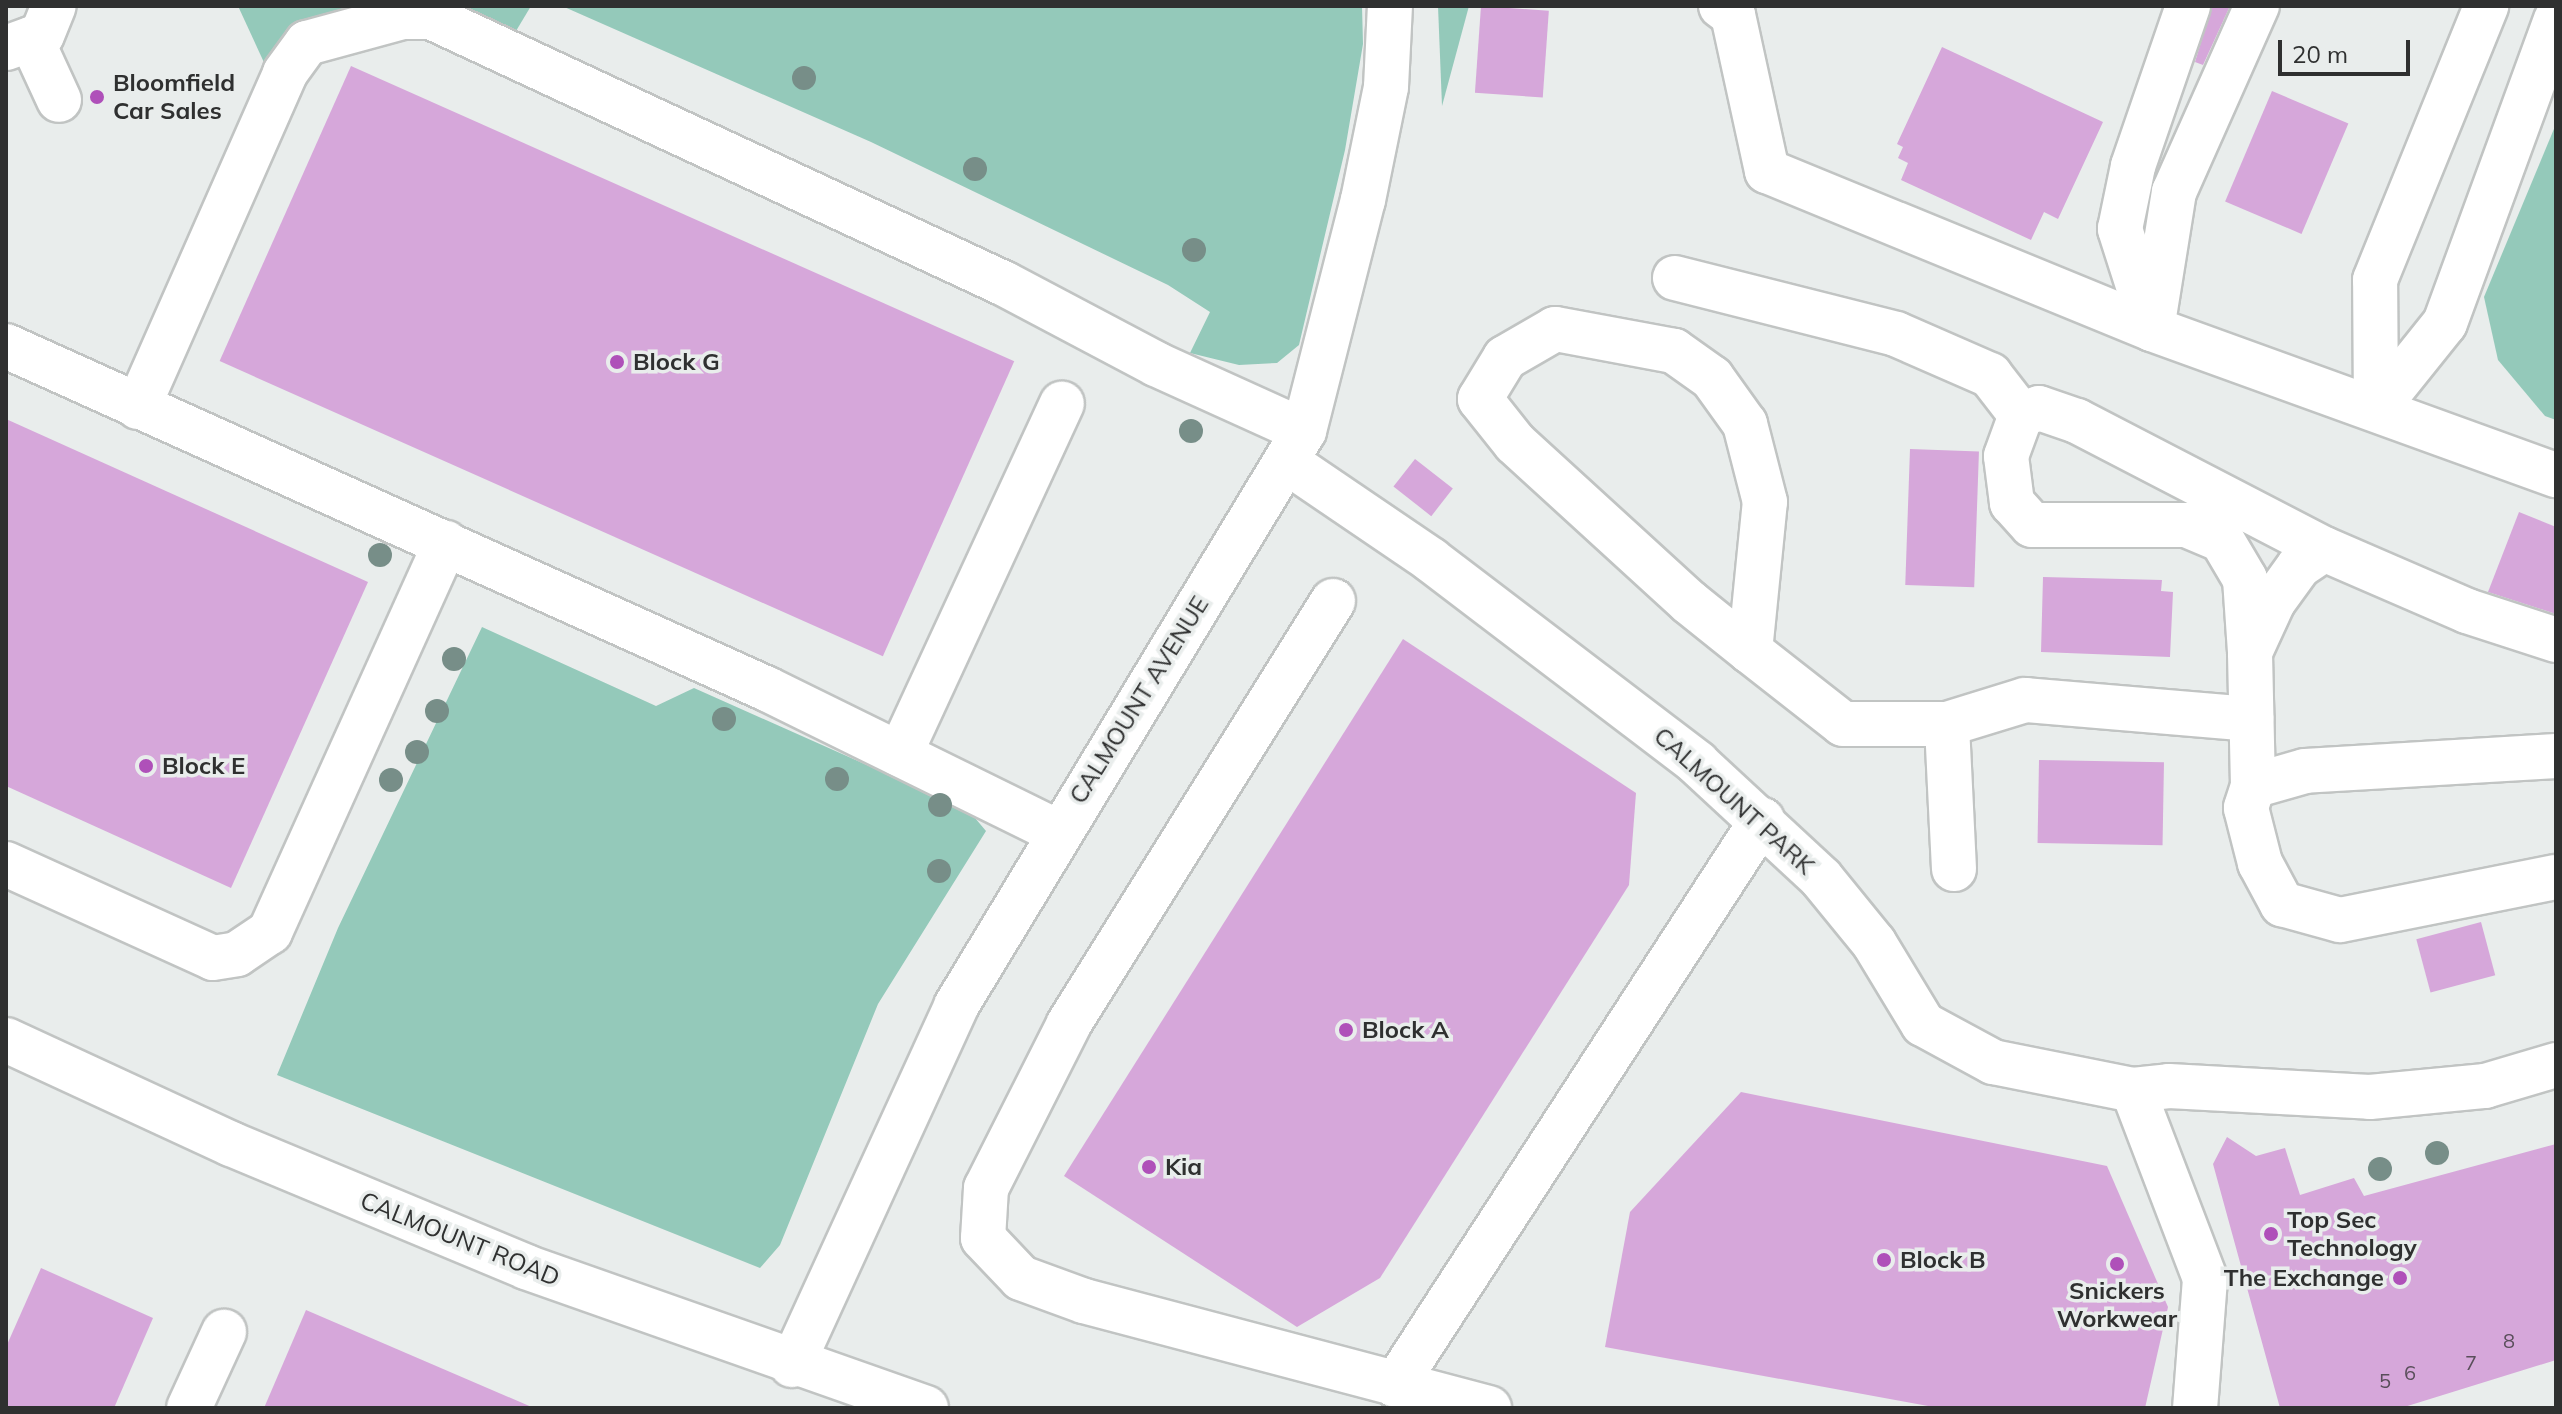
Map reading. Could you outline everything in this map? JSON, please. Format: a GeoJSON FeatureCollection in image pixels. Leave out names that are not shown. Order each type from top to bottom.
{"type":"FeatureCollection","features":[{"type":"Feature","properties":{"kind":"street","name":"CALMOUNT AVENUE"},"geometry":{"type":"LineString","coordinates":[[792,1365],[956,1006],[1057,832],[1295,447],[1363,200],[1386,87],[1390,6]]}},
{"type":"Feature","properties":{"kind":"street"},"geometry":{"type":"LineString","coordinates":[[1721,6],[1733,15],[1767,171],[2152,329],[2556,475]]}},
{"type":"Feature","properties":{"kind":"street"},"geometry":{"type":"LineString","coordinates":[[2152,329],[2120,229],[2133,166],[2188,6]]}},
{"type":"Feature","properties":{"kind":"street"},"geometry":{"type":"LineString","coordinates":[[2152,329],[2174,192],[2257,6]]}},
{"type":"Feature","properties":{"kind":"street"},"geometry":{"type":"LineString","coordinates":[[2376,409],[2375,280],[2486,6]]}},
{"type":"Feature","properties":{"kind":"street","name":"CALMOUNT PARK"},"geometry":{"type":"LineString","coordinates":[[138,407],[285,73],[307,43],[403,17],[431,17],[1005,284],[1295,447],[1601,688],[1762,820],[1874,943],[1923,1024],[1993,1062],[2133,1090],[2169,1086],[2370,1097],[2485,1086],[2556,1065]]}},
{"type":"Feature","properties":{"kind":"street"},"geometry":{"type":"LineString","coordinates":[[2376,409],[2445,323],[2556,20]]}},
{"type":"Feature","properties":{"kind":"street"},"geometry":{"type":"LineString","coordinates":[[30,31],[59,100]]}},
{"type":"Feature","properties":{"kind":"street"},"geometry":{"type":"LineString","coordinates":[[1675,278],[1896,334],[1990,375],[2021,415]]}},
{"type":"Feature","properties":{"kind":"street"},"geometry":{"type":"LineString","coordinates":[[1750,651],[1765,502],[1745,424],[1712,378],[1674,351],[1555,329],[1505,358],[1480,399],[1515,443],[1750,651],[1843,724],[1947,724],[2025,700],[2251,719]]}},
{"type":"Feature","properties":{"kind":"street"},"geometry":{"type":"LineString","coordinates":[[6,346],[446,543],[900,754],[1057,832]]}},
{"type":"Feature","properties":{"kind":"street"},"geometry":{"type":"LineString","coordinates":[[900,754],[1062,404]]}},
{"type":"Feature","properties":{"kind":"street"},"geometry":{"type":"LineString","coordinates":[[2556,640],[2467,611],[2324,549],[2077,421],[2039,408],[2021,415],[2006,456],[2012,503],[2032,525],[2187,525],[2222,540],[2245,579],[2253,786],[2246,808],[2260,863],[2282,904],[2340,920],[2556,877]]}},
{"type":"Feature","properties":{"kind":"street"},"geometry":{"type":"LineString","coordinates":[[6,864],[213,958],[237,954],[270,932],[446,543]]}},
{"type":"Feature","properties":{"kind":"street"},"geometry":{"type":"LineString","coordinates":[[2250,652],[2273,602],[2299,566],[2324,549]]}},
{"type":"Feature","properties":{"kind":"street"},"geometry":{"type":"LineString","coordinates":[[1333,601],[1069,1024],[986,1188],[983,1238],[1021,1278],[1034,1283],[1395,1385],[1489,1408]]}},
{"type":"Feature","properties":{"kind":"street"},"geometry":{"type":"LineString","coordinates":[[1947,724],[1954,869]]}},
{"type":"Feature","properties":{"kind":"street"},"geometry":{"type":"LineString","coordinates":[[2253,786],[2305,771],[2556,756]]}},
{"type":"Feature","properties":{"kind":"street"},"geometry":{"type":"LineString","coordinates":[[1395,1385],[1762,820]]}},
{"type":"Feature","properties":{"kind":"street","name":"CALMOUNT ROAD"},"geometry":{"type":"LineString","coordinates":[[6,1040],[231,1144],[497,1255],[792,1365],[926,1408]]}},
{"type":"Feature","properties":{"kind":"street"},"geometry":{"type":"LineString","coordinates":[[2133,1090],[2205,1279],[2195,1408]]}},
{"type":"Feature","properties":{"kind":"street"},"geometry":{"type":"LineString","coordinates":[[189,1408],[224,1332]]}},
{"type":"Feature","properties":{"kind":"green space"},"geometry":{"type":"Polygon","coordinates":[[[238,6],[376,6],[267,69],[238,6]]]}},
{"type":"Feature","properties":{"kind":"green space"},"geometry":{"type":"Polygon","coordinates":[[[454,6],[531,6],[513,36],[454,6]]]}},
{"type":"Feature","properties":{"kind":"green space"},"geometry":{"type":"Polygon","coordinates":[[[562,6],[1362,6],[1363,44],[1345,150],[1299,345],[1277,363],[1239,365],[1190,353],[1210,312],[1168,285],[871,142],[562,6]]]}},
{"type":"Feature","properties":{"kind":"green space"},"geometry":{"type":"Polygon","coordinates":[[[1438,6],[1469,6],[1442,106],[1438,6]]]}},
{"type":"Feature","properties":{"kind":"green space"},"geometry":{"type":"Polygon","coordinates":[[[2556,124],[2556,420],[2545,416],[2498,360],[2484,297],[2556,124]]]}},
{"type":"Feature","properties":{"kind":"green space"},"geometry":{"type":"Polygon","coordinates":[[[482,627],[656,706],[694,688],[923,790],[975,818],[986,831],[878,1004],[780,1245],[760,1268],[277,1075],[338,928],[482,627]]]}},
{"type":"Feature","properties":{"kind":"building"},"geometry":{"type":"Polygon","coordinates":[[[1481,6],[1549,11],[1543,98],[1475,93],[1481,6]]]}},
{"type":"Feature","properties":{"kind":"building"},"geometry":{"type":"Polygon","coordinates":[[[2212,6],[2230,6],[2203,65],[2195,62],[2212,6]]]}},
{"type":"Feature","properties":{"kind":"building"},"geometry":{"type":"Polygon","coordinates":[[[1942,47],[2103,122],[2058,219],[2044,212],[2031,240],[1901,180],[1908,163],[1898,158],[1903,147],[1897,144],[1942,47]]]}},
{"type":"Feature","properties":{"kind":"building","name":"Block G"},"geometry":{"type":"Polygon","coordinates":[[[351,66],[1014,361],[883,656],[220,361],[351,66]]]}},
{"type":"Feature","properties":{"kind":"building"},"geometry":{"type":"Polygon","coordinates":[[[2272,91],[2348,123],[2302,234],[2225,201],[2272,91]]]}},
{"type":"Feature","properties":{"kind":"building"},"geometry":{"type":"Polygon","coordinates":[[[6,419],[368,582],[231,888],[6,786],[6,419]]]}},
{"type":"Feature","properties":{"kind":"building"},"geometry":{"type":"Polygon","coordinates":[[[1910,449],[1979,451],[1974,587],[1905,585],[1910,449]]]}},
{"type":"Feature","properties":{"kind":"building"},"geometry":{"type":"Polygon","coordinates":[[[1415,459],[1453,489],[1431,516],[1393,487],[1415,459]]]}},
{"type":"Feature","properties":{"kind":"building"},"geometry":{"type":"Polygon","coordinates":[[[2519,512],[2556,527],[2556,614],[2488,592],[2519,512]]]}},
{"type":"Feature","properties":{"kind":"building"},"geometry":{"type":"Polygon","coordinates":[[[2043,577],[2162,580],[2161,591],[2173,592],[2170,657],[2041,652],[2043,577]]]}},
{"type":"Feature","properties":{"kind":"building","name":"Block A"},"geometry":{"type":"Polygon","coordinates":[[[1403,639],[1636,793],[1629,885],[1380,1278],[1297,1327],[1064,1176],[1403,639]]]}},
{"type":"Feature","properties":{"kind":"building"},"geometry":{"type":"Polygon","coordinates":[[[2039,760],[2164,762],[2163,845],[2038,843],[2039,760]]]}},
{"type":"Feature","properties":{"kind":"building"},"geometry":{"type":"Polygon","coordinates":[[[2481,922],[2495,975],[2431,992],[2416,939],[2481,922]]]}},
{"type":"Feature","properties":{"kind":"building","name":"Block B"},"geometry":{"type":"Polygon","coordinates":[[[1741,1092],[2107,1166],[2168,1307],[2145,1408],[1939,1408],[1605,1347],[1630,1212],[1741,1092]]]}},
{"type":"Feature","properties":{"kind":"building","name":"The Exchange"},"geometry":{"type":"Polygon","coordinates":[[[2227,1137],[2256,1156],[2285,1148],[2300,1195],[2354,1178],[2364,1196],[2556,1144],[2556,1360],[2401,1408],[2280,1408],[2213,1164],[2227,1137]]]}},
{"type":"Feature","properties":{"kind":"building"},"geometry":{"type":"Polygon","coordinates":[[[41,1268],[153,1318],[114,1408],[6,1408],[6,1347],[41,1268]]]}},
{"type":"Feature","properties":{"kind":"building"},"geometry":{"type":"Polygon","coordinates":[[[306,1310],[534,1408],[264,1408],[306,1310]]]}},
{"type":"Feature","properties":{"kind":"place","name":"Bloomfield Car Sales"},"geometry":{"type":"Point","coordinates":[97,97]}},
{"type":"Feature","properties":{"kind":"place","name":"Block G"},"geometry":{"type":"Point","coordinates":[617,362]}},
{"type":"Feature","properties":{"kind":"place","name":"Block E"},"geometry":{"type":"Point","coordinates":[146,766]}},
{"type":"Feature","properties":{"kind":"place","name":"Block A"},"geometry":{"type":"Point","coordinates":[1346,1030]}},
{"type":"Feature","properties":{"kind":"place","name":"Kia"},"geometry":{"type":"Point","coordinates":[1149,1167]}},
{"type":"Feature","properties":{"kind":"place","name":"Top Sec Technology"},"geometry":{"type":"Point","coordinates":[2271,1234]}},
{"type":"Feature","properties":{"kind":"place","name":"Block B"},"geometry":{"type":"Point","coordinates":[1884,1260]}},
{"type":"Feature","properties":{"kind":"place","name":"Snickers Workwear"},"geometry":{"type":"Point","coordinates":[2117,1264]}},
{"type":"Feature","properties":{"kind":"place","name":"The Exchange"},"geometry":{"type":"Point","coordinates":[2400,1278]}}]}
